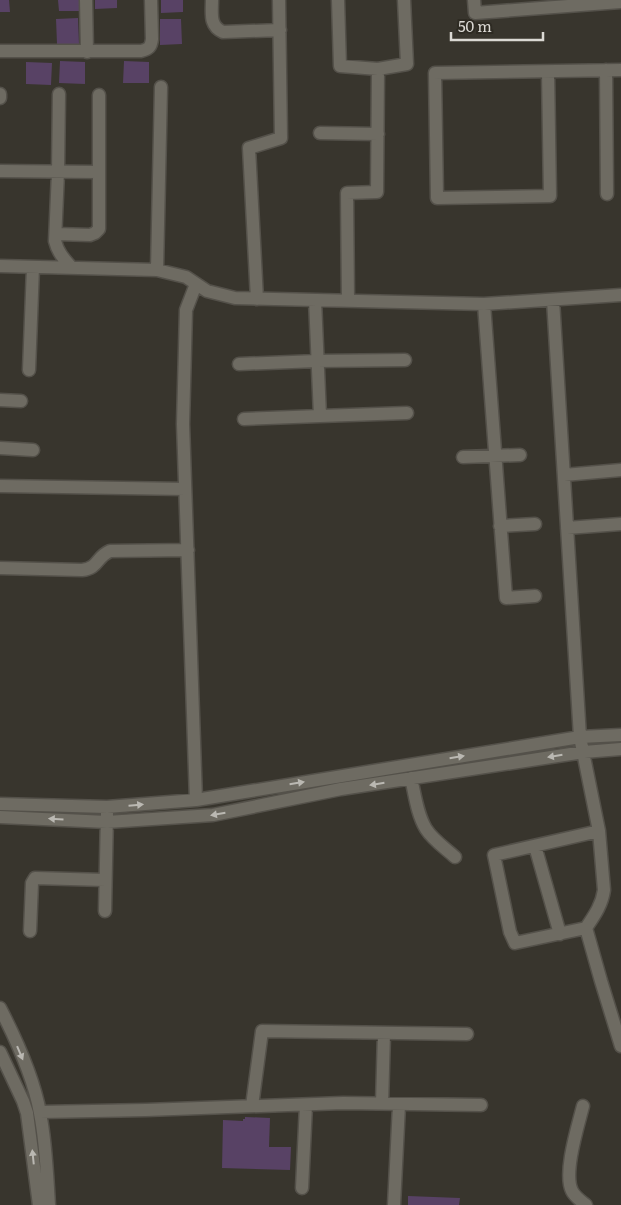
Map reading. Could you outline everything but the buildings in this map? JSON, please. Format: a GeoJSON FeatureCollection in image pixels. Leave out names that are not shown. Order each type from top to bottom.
{"type":"FeatureCollection","features":[{"type":"Feature","properties":{"kind":"street"},"geometry":{"type":"LineString","coordinates":[[86,0],[87,52]]}},
{"type":"Feature","properties":{"kind":"street"},"geometry":{"type":"LineString","coordinates":[[0,51],[87,52],[148,50],[152,40],[151,0]]}},
{"type":"Feature","properties":{"kind":"street"},"geometry":{"type":"LineString","coordinates":[[212,0],[212,19],[217,30],[223,32],[280,30]]}},
{"type":"Feature","properties":{"kind":"street"},"geometry":{"type":"LineString","coordinates":[[257,299],[249,148],[281,138],[279,0]]}},
{"type":"Feature","properties":{"kind":"street"},"geometry":{"type":"LineString","coordinates":[[338,0],[340,66],[378,69],[407,64],[404,0]]}},
{"type":"Feature","properties":{"kind":"street"},"geometry":{"type":"LineString","coordinates":[[474,0],[475,13],[526,5],[621,2]]}},
{"type":"Feature","properties":{"kind":"street"},"geometry":{"type":"LineString","coordinates":[[348,301],[347,193],[377,192],[378,69]]}},
{"type":"Feature","properties":{"kind":"street"},"geometry":{"type":"LineString","coordinates":[[606,70],[607,194]]}},
{"type":"Feature","properties":{"kind":"street"},"geometry":{"type":"LineString","coordinates":[[548,72],[550,196],[437,198],[435,73],[621,70]]}},
{"type":"Feature","properties":{"kind":"street"},"geometry":{"type":"LineString","coordinates":[[157,270],[161,87]]}},
{"type":"Feature","properties":{"kind":"street"},"geometry":{"type":"LineString","coordinates":[[59,94],[56,242],[57,250],[61,257],[72,268]]}},
{"type":"Feature","properties":{"kind":"street"},"geometry":{"type":"LineString","coordinates":[[56,234],[90,235],[95,233],[98,228],[99,95]]}},
{"type":"Feature","properties":{"kind":"street"},"geometry":{"type":"LineString","coordinates":[[320,133],[378,134]]}},
{"type":"Feature","properties":{"kind":"street"},"geometry":{"type":"LineString","coordinates":[[0,170],[98,172]]}},
{"type":"Feature","properties":{"kind":"street"},"geometry":{"type":"LineString","coordinates":[[0,266],[157,270],[186,277],[208,291],[236,298],[257,299],[484,304],[621,295]]}},
{"type":"Feature","properties":{"kind":"street"},"geometry":{"type":"LineString","coordinates":[[29,370],[33,267]]}},
{"type":"Feature","properties":{"kind":"street"},"geometry":{"type":"LineString","coordinates":[[196,284],[186,310],[183,424],[196,800]]}},
{"type":"Feature","properties":{"kind":"street"},"geometry":{"type":"LineString","coordinates":[[315,300],[320,416]]}},
{"type":"Feature","properties":{"kind":"street"},"geometry":{"type":"LineString","coordinates":[[553,300],[580,737],[599,831],[604,879],[603,898],[586,928],[515,943],[510,932],[494,855],[599,831]]}},
{"type":"Feature","properties":{"kind":"street"},"geometry":{"type":"LineString","coordinates":[[484,304],[506,598],[535,596]]}},
{"type":"Feature","properties":{"kind":"street"},"geometry":{"type":"LineString","coordinates":[[239,364],[405,360]]}},
{"type":"Feature","properties":{"kind":"street"},"geometry":{"type":"LineString","coordinates":[[0,400],[22,401]]}},
{"type":"Feature","properties":{"kind":"street"},"geometry":{"type":"LineString","coordinates":[[244,419],[407,413]]}},
{"type":"Feature","properties":{"kind":"street"},"geometry":{"type":"LineString","coordinates":[[0,448],[33,450]]}},
{"type":"Feature","properties":{"kind":"street"},"geometry":{"type":"LineString","coordinates":[[463,457],[520,455]]}},
{"type":"Feature","properties":{"kind":"street"},"geometry":{"type":"LineString","coordinates":[[564,475],[621,470]]}},
{"type":"Feature","properties":{"kind":"street"},"geometry":{"type":"LineString","coordinates":[[0,486],[185,489]]}},
{"type":"Feature","properties":{"kind":"street"},"geometry":{"type":"LineString","coordinates":[[500,526],[535,524]]}},
{"type":"Feature","properties":{"kind":"street"},"geometry":{"type":"LineString","coordinates":[[567,528],[621,524]]}},
{"type":"Feature","properties":{"kind":"street"},"geometry":{"type":"LineString","coordinates":[[0,568],[82,570],[92,567],[105,553],[110,552],[188,550]]}},
{"type":"Feature","properties":{"kind":"street"},"geometry":{"type":"LineString","coordinates":[[0,804],[107,807],[196,800],[580,737],[621,735]]}},
{"type":"Feature","properties":{"kind":"street"},"geometry":{"type":"LineString","coordinates":[[0,817],[107,822],[213,815],[341,789],[584,752],[621,749]]}},
{"type":"Feature","properties":{"kind":"street"},"geometry":{"type":"LineString","coordinates":[[411,778],[426,829],[455,857]]}},
{"type":"Feature","properties":{"kind":"street"},"geometry":{"type":"LineString","coordinates":[[105,911],[107,807]]}},
{"type":"Feature","properties":{"kind":"street"},"geometry":{"type":"LineString","coordinates":[[535,846],[560,934]]}},
{"type":"Feature","properties":{"kind":"street"},"geometry":{"type":"LineString","coordinates":[[30,931],[32,883],[35,878],[106,880]]}},
{"type":"Feature","properties":{"kind":"street"},"geometry":{"type":"LineString","coordinates":[[586,928],[621,1046]]}},
{"type":"Feature","properties":{"kind":"street"},"geometry":{"type":"LineString","coordinates":[[0,1008],[32,1080],[40,1112],[49,1205]]}},
{"type":"Feature","properties":{"kind":"street"},"geometry":{"type":"LineString","coordinates":[[252,1106],[262,1031],[467,1034]]}},
{"type":"Feature","properties":{"kind":"street"},"geometry":{"type":"LineString","coordinates":[[382,1104],[384,1033]]}},
{"type":"Feature","properties":{"kind":"street"},"geometry":{"type":"LineString","coordinates":[[0,1052],[27,1113],[39,1205]]}},
{"type":"Feature","properties":{"kind":"street"},"geometry":{"type":"LineString","coordinates":[[40,1112],[343,1103],[481,1105]]}},
{"type":"Feature","properties":{"kind":"street"},"geometry":{"type":"LineString","coordinates":[[302,1188],[306,1105]]}},
{"type":"Feature","properties":{"kind":"street"},"geometry":{"type":"LineString","coordinates":[[394,1205],[399,1105]]}},
{"type":"Feature","properties":{"kind":"street"},"geometry":{"type":"LineString","coordinates":[[583,1106],[570,1165],[569,1179],[572,1193],[586,1205]]}}]}
